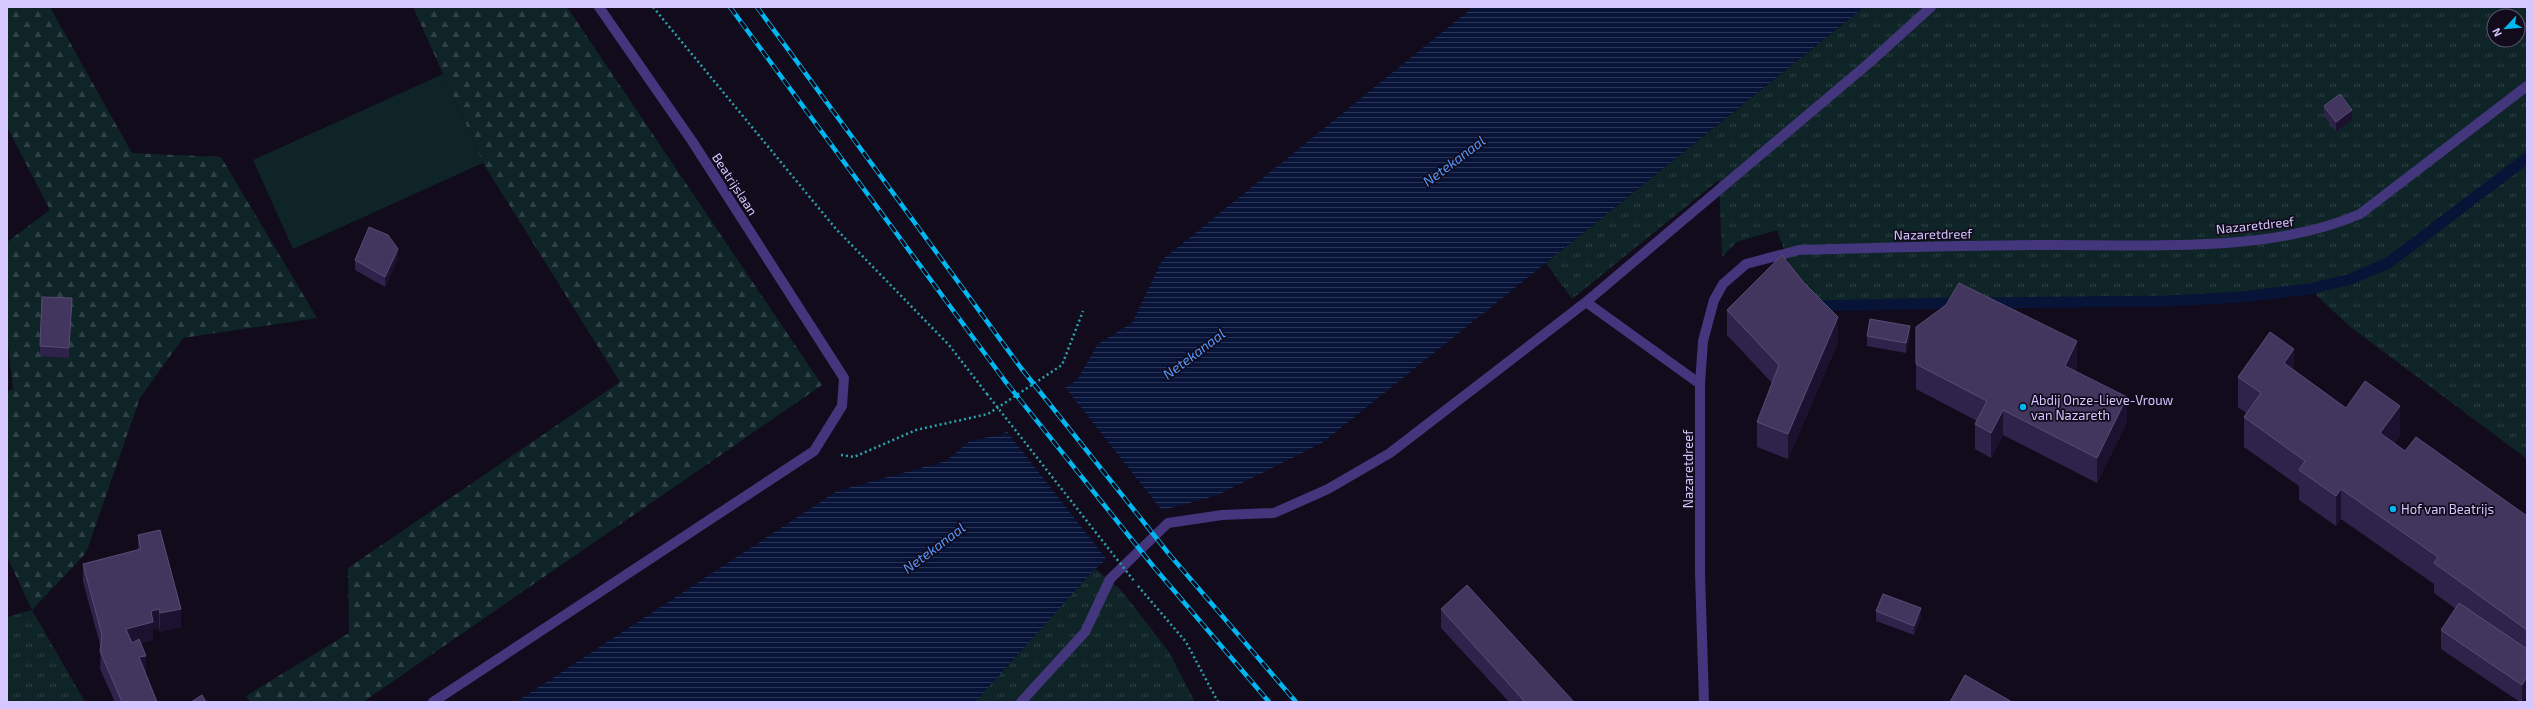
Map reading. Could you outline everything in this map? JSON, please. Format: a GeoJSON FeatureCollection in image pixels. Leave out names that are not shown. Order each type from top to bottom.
{"type":"FeatureCollection","features":[{"type":"Feature","properties":{"kind":"street","name":"Beatrijslaan"},"geometry":{"type":"LineString","coordinates":[[599,7],[692,141],[844,378],[842,406],[814,451]]}},
{"type":"Feature","properties":{"kind":"street"},"geometry":{"type":"LineString","coordinates":[[1021,702],[1085,632],[1110,579],[1168,523],[1222,515],[1274,513],[1328,489],[1390,453],[1586,302],[1869,63],[1931,7]]}},
{"type":"Feature","properties":{"kind":"street","name":"Nazaretdreef"},"geometry":{"type":"LineString","coordinates":[[1704,702],[1700,573],[1700,384],[1703,341],[1714,300],[1723,284],[1746,264],[1799,250],[2167,245],[2300,233],[2333,226],[2360,214],[2527,86]]}},
{"type":"Feature","properties":{"kind":"street"},"geometry":{"type":"LineString","coordinates":[[1586,302],[1700,384]]}},
{"type":"Feature","properties":{"kind":"street"},"geometry":{"type":"LineString","coordinates":[[433,702],[814,451]]}},
{"type":"Feature","properties":{"kind":"path"},"geometry":{"type":"LineString","coordinates":[[653,7],[836,230],[949,346],[1134,581],[1186,642],[1218,702]]}},
{"type":"Feature","properties":{"kind":"path"},"geometry":{"type":"LineString","coordinates":[[814,451],[854,457],[916,430],[988,414],[1062,365],[1083,311]]}},
{"type":"Feature","properties":{"kind":"green space"},"geometry":{"type":"Polygon","coordinates":[[[7,7],[50,7],[132,153],[221,157],[317,318],[183,338],[140,398],[86,553],[32,610],[7,557],[7,392],[13,389],[7,337],[7,242],[50,210],[7,127],[7,7]]]}},
{"type":"Feature","properties":{"kind":"green space"},"geometry":{"type":"Polygon","coordinates":[[[413,7],[567,7],[822,385],[363,702],[250,702],[246,696],[349,633],[348,568],[620,382],[483,163],[413,7]]]}},
{"type":"Feature","properties":{"kind":"green space"},"geometry":{"type":"Polygon","coordinates":[[[1864,7],[2527,7],[2527,459],[2349,326],[2310,289],[2169,301],[1805,307],[1777,230],[1737,242],[1722,257],[1719,180],[1572,299],[1546,263],[1864,7]]]}},
{"type":"Feature","properties":{"kind":"green space"},"geometry":{"type":"Polygon","coordinates":[[[443,74],[483,163],[293,249],[253,160],[443,74]]]}},
{"type":"Feature","properties":{"kind":"green space"},"geometry":{"type":"Polygon","coordinates":[[[1087,562],[1122,591],[1169,652],[1195,702],[972,702],[1087,562]]]}},
{"type":"Feature","properties":{"kind":"green space"},"geometry":{"type":"Polygon","coordinates":[[[32,610],[85,702],[7,702],[7,617],[32,610]]]}},
{"type":"Feature","properties":{"kind":"water","name":"Netekanaal"},"geometry":{"type":"Polygon","coordinates":[[[1473,7],[1864,7],[1322,443],[1218,495],[1160,511],[1092,572],[975,702],[516,702],[837,491],[946,461],[971,440],[1002,435],[1039,405],[1077,380],[1098,344],[1132,323],[1162,260],[1473,7]]]}},
{"type":"Feature","properties":{"kind":"pier"},"geometry":{"type":"Polygon","coordinates":[[[1064,386],[1163,512],[1108,561],[1005,429],[1037,403],[1064,386]]]}},
{"type":"Feature","properties":{"kind":"building"},"geometry":{"type":"Polygon","coordinates":[[[2340,94],[2352,110],[2336,122],[2324,106],[2340,94]]]}},
{"type":"Feature","properties":{"kind":"building"},"geometry":{"type":"Polygon","coordinates":[[[369,227],[388,235],[398,249],[385,277],[355,260],[369,227]]]}},
{"type":"Feature","properties":{"kind":"building"},"geometry":{"type":"Polygon","coordinates":[[[1782,255],[1804,283],[1838,317],[1788,434],[1757,422],[1779,365],[1727,310],[1782,255]]]}},
{"type":"Feature","properties":{"kind":"building","name":"Abdij Onze-Lieve-Vrouw van Nazareth"},"geometry":{"type":"Polygon","coordinates":[[[1959,283],[2077,341],[2065,366],[2127,397],[2097,458],[2003,410],[1991,433],[1975,424],[1987,401],[1916,364],[1916,327],[1946,305],[1959,283]]]}},
{"type":"Feature","properties":{"kind":"building"},"geometry":{"type":"Polygon","coordinates":[[[42,297],[72,298],[69,348],[40,346],[42,297]]]}},
{"type":"Feature","properties":{"kind":"building"},"geometry":{"type":"Polygon","coordinates":[[[1870,319],[1910,326],[1906,343],[1867,336],[1870,319]]]}},
{"type":"Feature","properties":{"kind":"building","name":"Hof van Beatrijs"},"geometry":{"type":"Polygon","coordinates":[[[2270,332],[2294,349],[2284,363],[2346,408],[2365,381],[2400,406],[2380,433],[2405,451],[2416,437],[2527,516],[2527,630],[2434,563],[2438,557],[2341,489],[2336,496],[2299,470],[2305,461],[2244,417],[2261,393],[2238,377],[2270,332]]]}},
{"type":"Feature","properties":{"kind":"building"},"geometry":{"type":"Polygon","coordinates":[[[160,530],[181,609],[160,613],[159,609],[151,611],[153,622],[126,629],[132,643],[139,639],[146,656],[139,657],[157,702],[122,702],[100,651],[102,635],[83,564],[141,549],[138,535],[160,530]]]}},
{"type":"Feature","properties":{"kind":"building"},"geometry":{"type":"Polygon","coordinates":[[[1467,585],[1574,702],[1525,702],[1441,609],[1467,585]]]}},
{"type":"Feature","properties":{"kind":"building"},"geometry":{"type":"Polygon","coordinates":[[[1883,594],[1921,608],[1914,626],[1876,611],[1883,594]]]}},
{"type":"Feature","properties":{"kind":"building"},"geometry":{"type":"Polygon","coordinates":[[[2459,603],[2527,649],[2527,677],[2522,685],[2441,630],[2459,603]]]}},
{"type":"Feature","properties":{"kind":"building"},"geometry":{"type":"Polygon","coordinates":[[[1965,675],[2012,702],[1950,702],[1965,675]]]}},
{"type":"Feature","properties":{"kind":"building"},"geometry":{"type":"Polygon","coordinates":[[[202,695],[206,702],[191,702],[202,695]]]}},
{"type":"Feature","properties":{"kind":"waterway"},"geometry":{"type":"LineString","coordinates":[[1984,303],[2169,301],[2242,297],[2310,289],[2351,279],[2388,263],[2527,158]]}},
{"type":"Feature","properties":{"kind":"waterway"},"geometry":{"type":"LineString","coordinates":[[1812,306],[1960,303]]}},
{"type":"Feature","properties":{"kind":"railway"},"geometry":{"type":"LineString","coordinates":[[730,7],[1005,381],[1153,566],[1269,702]]}},
{"type":"Feature","properties":{"kind":"railway"},"geometry":{"type":"LineString","coordinates":[[757,7],[1021,368],[1169,554],[1296,702]]}},
{"type":"Feature","properties":{"kind":"place","name":"Abdij Onze-Lieve-Vrouw van Nazareth"},"geometry":{"type":"Point","coordinates":[2023,407]}},
{"type":"Feature","properties":{"kind":"place","name":"Hof van Beatrijs"},"geometry":{"type":"Point","coordinates":[2393,509]}}]}
